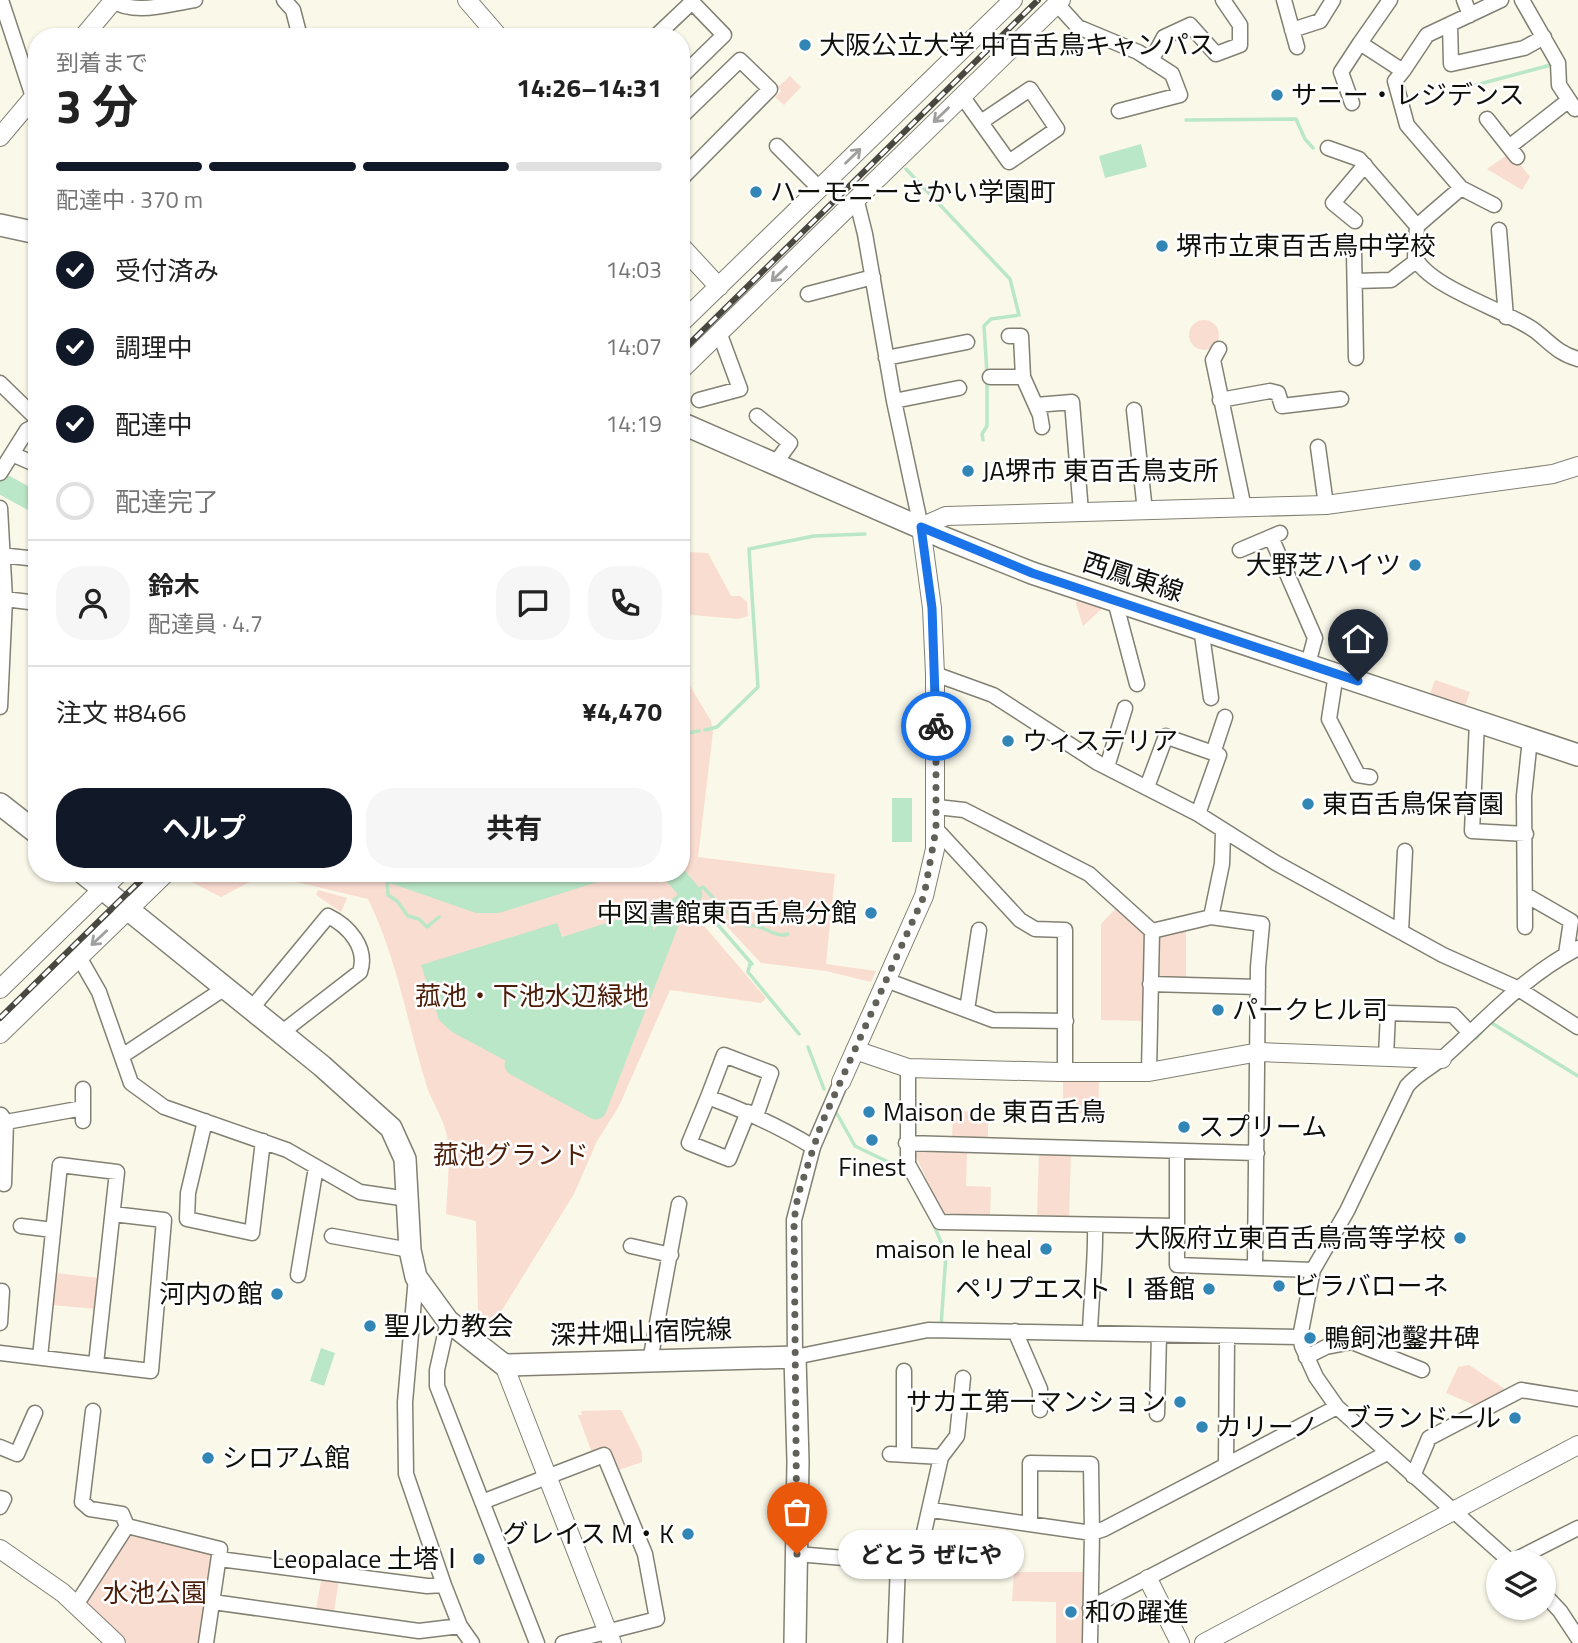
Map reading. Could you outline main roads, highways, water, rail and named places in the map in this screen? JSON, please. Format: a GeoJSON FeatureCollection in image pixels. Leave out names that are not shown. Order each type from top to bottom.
{"type":"FeatureCollection","features":[{"type":"Feature","properties":{"kind":"main road"},"geometry":{"type":"LineString","coordinates":[[0,225],[28,231]]}},
{"type":"Feature","properties":{"kind":"main road","name":"西鳳東線"},"geometry":{"type":"LineString","coordinates":[[690,427],[1032,573],[1578,755]]}},
{"type":"Feature","properties":{"kind":"main road"},"geometry":{"type":"LineString","coordinates":[[0,804],[28,826]]}},
{"type":"Feature","properties":{"kind":"main road","name":"深井畑山宿院線"},"geometry":{"type":"LineString","coordinates":[[93,882],[281,1033],[391,1128],[405,1159],[410,1250],[416,1277],[448,1321],[504,1365],[703,1357],[794,1357],[797,1554],[794,1643]]}},
{"type":"Feature","properties":{"kind":"waterway"},"geometry":{"type":"LineString","coordinates":[[1449,92],[1551,65]]}},
{"type":"Feature","properties":{"kind":"waterway"},"geometry":{"type":"LineString","coordinates":[[1186,120],[1296,119],[1305,139],[1313,148]]}},
{"type":"Feature","properties":{"kind":"waterway"},"geometry":{"type":"LineString","coordinates":[[906,169],[1010,279],[1019,315],[991,319],[984,326],[987,374]]}},
{"type":"Feature","properties":{"kind":"waterway"},"geometry":{"type":"LineString","coordinates":[[983,440],[982,434],[987,426],[987,381]]}},
{"type":"Feature","properties":{"kind":"waterway"},"geometry":{"type":"LineString","coordinates":[[6,486],[28,498]]}},
{"type":"Feature","properties":{"kind":"waterway"},"geometry":{"type":"LineString","coordinates":[[705,730],[717,727],[758,687],[749,549],[814,536],[865,534]]}},
{"type":"Feature","properties":{"kind":"waterway"},"geometry":{"type":"LineString","coordinates":[[690,732],[699,731]]}},
{"type":"Feature","properties":{"kind":"waterway"},"geometry":{"type":"LineString","coordinates":[[387,882],[388,895],[397,901],[408,916],[419,919],[427,927],[439,917]]}},
{"type":"Feature","properties":{"kind":"waterway"},"geometry":{"type":"LineString","coordinates":[[681,882],[692,895],[686,900]]}},
{"type":"Feature","properties":{"kind":"waterway"},"geometry":{"type":"LineString","coordinates":[[726,912],[703,887],[692,895],[752,964]]}},
{"type":"Feature","properties":{"kind":"waterway"},"geometry":{"type":"LineString","coordinates":[[518,1061],[515,1065],[596,1109],[673,911],[680,906]]}},
{"type":"Feature","properties":{"kind":"waterway"},"geometry":{"type":"LineString","coordinates":[[733,916],[747,926],[758,926],[778,934],[788,934]]}},
{"type":"Feature","properties":{"kind":"waterway"},"geometry":{"type":"LineString","coordinates":[[750,964],[748,972],[799,1034]]}},
{"type":"Feature","properties":{"kind":"waterway"},"geometry":{"type":"LineString","coordinates":[[1488,1025],[1490,1022],[1578,1076]]}},
{"type":"Feature","properties":{"kind":"waterway"},"geometry":{"type":"LineString","coordinates":[[1476,1038],[1483,1030]]}},
{"type":"Feature","properties":{"kind":"waterway"},"geometry":{"type":"LineString","coordinates":[[808,1047],[824,1089]]}},
{"type":"Feature","properties":{"kind":"waterway"},"geometry":{"type":"LineString","coordinates":[[836,1112],[855,1146],[905,1170]]}},
{"type":"Feature","properties":{"kind":"waterway"},"geometry":{"type":"LineString","coordinates":[[933,1223],[946,1254],[941,1326]]}},
{"type":"Feature","properties":{"kind":"railway"},"geometry":{"type":"LineString","coordinates":[[690,343],[1038,0]]}},
{"type":"Feature","properties":{"kind":"railway"},"geometry":{"type":"LineString","coordinates":[[0,1018],[139,882]]}},
{"type":"Feature","properties":{"kind":"place","name":"大阪公立大学 中百舌鳥キャンパス"},"geometry":{"type":"Point","coordinates":[805,45]}},
{"type":"Feature","properties":{"kind":"place","name":"サニー・レジデンス"},"geometry":{"type":"Point","coordinates":[1277,95]}},
{"type":"Feature","properties":{"kind":"place","name":"ハーモニーさかい学園町"},"geometry":{"type":"Point","coordinates":[756,192]}},
{"type":"Feature","properties":{"kind":"place","name":"堺市立東百舌鳥中学校"},"geometry":{"type":"Point","coordinates":[1162,246]}},
{"type":"Feature","properties":{"kind":"place","name":"JA堺市 東百舌鳥支所"},"geometry":{"type":"Point","coordinates":[968,471]}},
{"type":"Feature","properties":{"kind":"place","name":"大野芝ハイツ"},"geometry":{"type":"Point","coordinates":[1415,565]}},
{"type":"Feature","properties":{"kind":"place","name":"ウィステリア"},"geometry":{"type":"Point","coordinates":[1008,741]}},
{"type":"Feature","properties":{"kind":"place","name":"東百舌鳥保育園"},"geometry":{"type":"Point","coordinates":[1308,804]}},
{"type":"Feature","properties":{"kind":"place","name":"中図書館東百舌鳥分館"},"geometry":{"type":"Point","coordinates":[871,913]}},
{"type":"Feature","properties":{"kind":"place","name":"パークヒル司"},"geometry":{"type":"Point","coordinates":[1218,1010]}},
{"type":"Feature","properties":{"kind":"place","name":"Maison de 東百舌鳥"},"geometry":{"type":"Point","coordinates":[869,1112]}},
{"type":"Feature","properties":{"kind":"place","name":"スプリーム"},"geometry":{"type":"Point","coordinates":[1184,1127]}},
{"type":"Feature","properties":{"kind":"place","name":"Finest"},"geometry":{"type":"Point","coordinates":[872,1140]}},
{"type":"Feature","properties":{"kind":"place","name":"大阪府立東百舌鳥高等学校"},"geometry":{"type":"Point","coordinates":[1460,1238]}},
{"type":"Feature","properties":{"kind":"place","name":"maison le heal"},"geometry":{"type":"Point","coordinates":[1046,1249]}},
{"type":"Feature","properties":{"kind":"place","name":"ビラバローネ"},"geometry":{"type":"Point","coordinates":[1279,1286]}},
{"type":"Feature","properties":{"kind":"place","name":"ペリプエスト Ⅰ番館"},"geometry":{"type":"Point","coordinates":[1209,1289]}},
{"type":"Feature","properties":{"kind":"place","name":"河内の館"},"geometry":{"type":"Point","coordinates":[277,1294]}},
{"type":"Feature","properties":{"kind":"place","name":"聖ルカ教会"},"geometry":{"type":"Point","coordinates":[370,1326]}},
{"type":"Feature","properties":{"kind":"place","name":"鴨飼池鑿井碑"},"geometry":{"type":"Point","coordinates":[1310,1338]}},
{"type":"Feature","properties":{"kind":"place","name":"サカエ第一マンション"},"geometry":{"type":"Point","coordinates":[1180,1402]}},
{"type":"Feature","properties":{"kind":"place","name":"ブランドール"},"geometry":{"type":"Point","coordinates":[1515,1418]}},
{"type":"Feature","properties":{"kind":"place","name":"カリーノ"},"geometry":{"type":"Point","coordinates":[1202,1427]}},
{"type":"Feature","properties":{"kind":"place","name":"シロアム館"},"geometry":{"type":"Point","coordinates":[208,1458]}},
{"type":"Feature","properties":{"kind":"place","name":"グレイス M・K"},"geometry":{"type":"Point","coordinates":[688,1534]}},
{"type":"Feature","properties":{"kind":"place","name":"どとう ぜにや"},"geometry":{"type":"Point","coordinates":[797,1554]}},
{"type":"Feature","properties":{"kind":"place","name":"Leopalace 土塔Ⅰ"},"geometry":{"type":"Point","coordinates":[479,1559]}},
{"type":"Feature","properties":{"kind":"place","name":"和の躍進"},"geometry":{"type":"Point","coordinates":[1071,1612]}},
{"type":"Feature","properties":{"kind":"park label","name":"菰池・下池水辺緑地"},"geometry":{"type":"Point","coordinates":[532,996]}},
{"type":"Feature","properties":{"kind":"park label","name":"菰池グランド"},"geometry":{"type":"Point","coordinates":[511,1155]}},
{"type":"Feature","properties":{"kind":"park label","name":"水池公園"},"geometry":{"type":"Point","coordinates":[155,1593]}}]}
